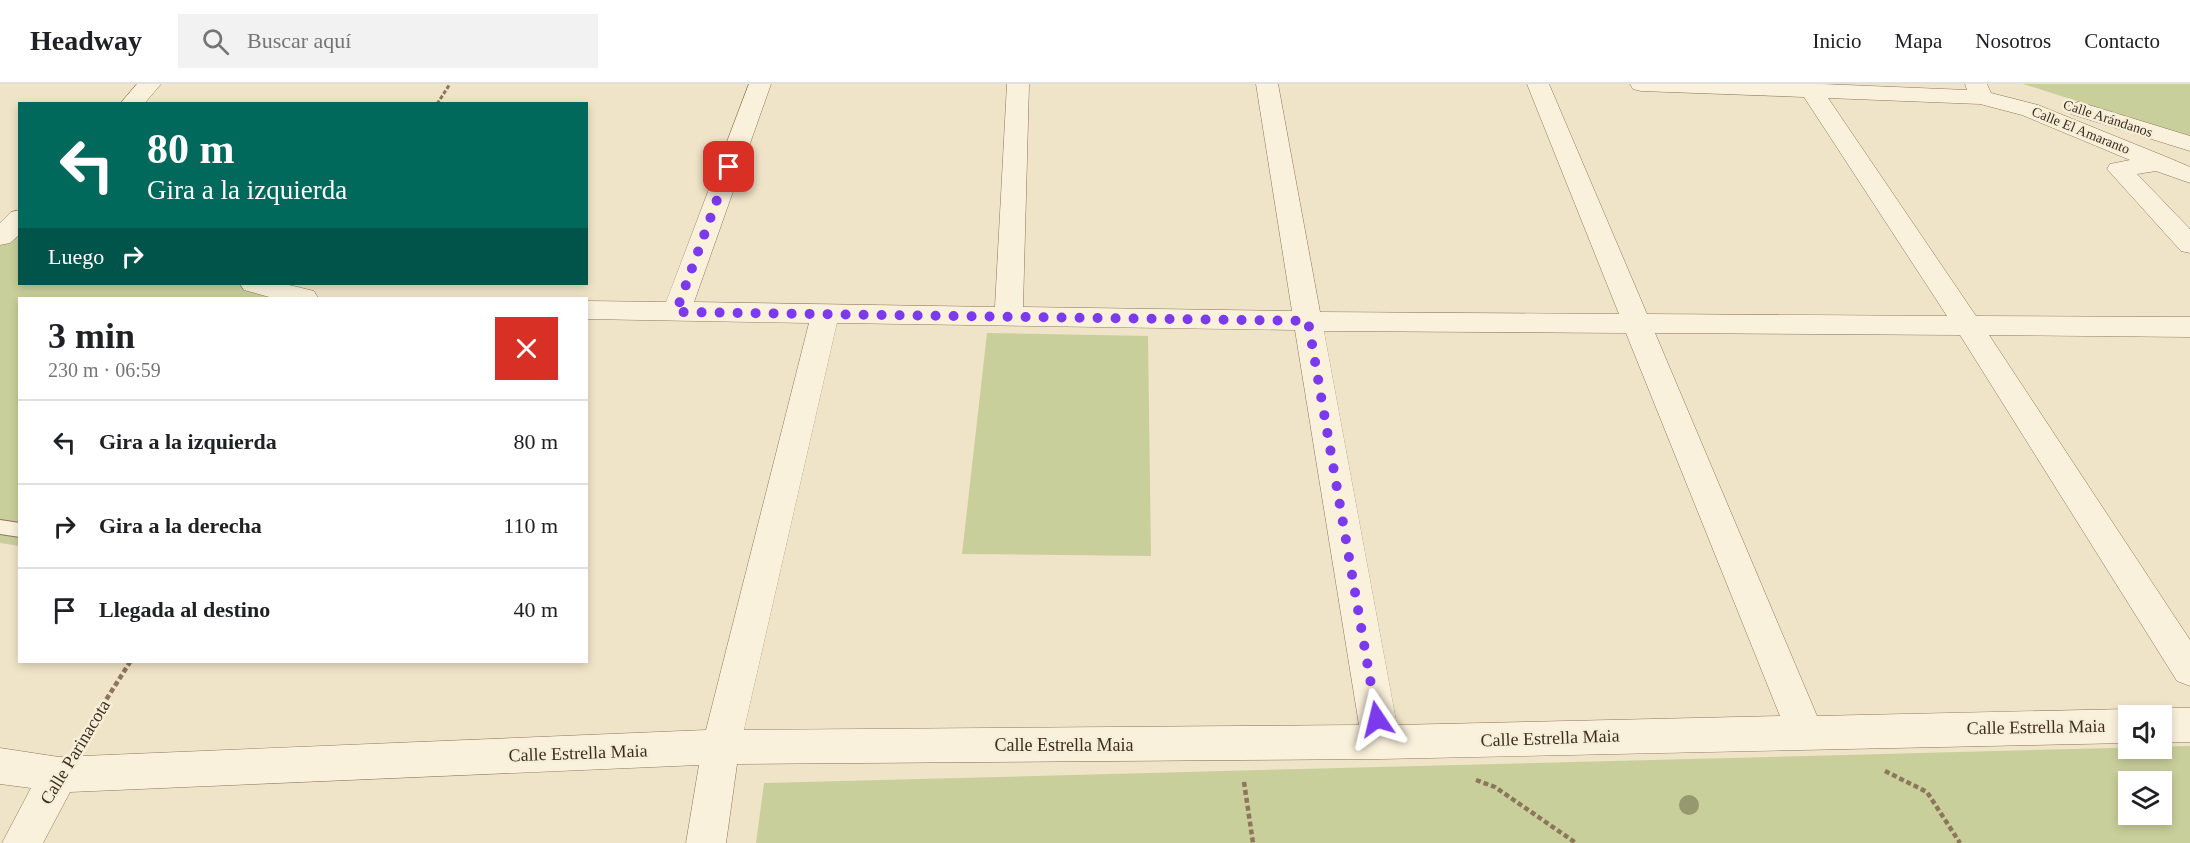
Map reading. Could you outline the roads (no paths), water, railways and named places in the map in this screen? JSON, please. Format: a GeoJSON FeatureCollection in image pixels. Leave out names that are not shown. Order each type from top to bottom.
{"type":"FeatureCollection","features":[{"type":"Feature","properties":{"kind":"street"},"geometry":{"type":"LineString","coordinates":[[133,102],[150,84]]}},
{"type":"Feature","properties":{"kind":"street"},"geometry":{"type":"LineString","coordinates":[[676,312],[760,84]]}},
{"type":"Feature","properties":{"kind":"street"},"geometry":{"type":"LineString","coordinates":[[1009,317],[1018,84]]}},
{"type":"Feature","properties":{"kind":"street"},"geometry":{"type":"LineString","coordinates":[[1267,84],[1381,742]]}},
{"type":"Feature","properties":{"kind":"street"},"geometry":{"type":"LineString","coordinates":[[1538,84],[1805,731]]}},
{"type":"Feature","properties":{"kind":"street"},"geometry":{"type":"LineString","coordinates":[[1641,84],[1810,89],[1983,88]]}},
{"type":"Feature","properties":{"kind":"street","name":"Calle Arándanos"},"geometry":{"type":"LineString","coordinates":[[1983,88],[2190,144]]}},
{"type":"Feature","properties":{"kind":"street","name":"Calle El Amaranto"},"geometry":{"type":"LineString","coordinates":[[1983,88],[2030,110],[2190,176]]}},
{"type":"Feature","properties":{"kind":"street"},"geometry":{"type":"LineString","coordinates":[[1810,89],[1967,324],[2190,670]]}},
{"type":"Feature","properties":{"kind":"street"},"geometry":{"type":"LineString","coordinates":[[2162,163],[2119,169],[2190,245]]}},
{"type":"Feature","properties":{"kind":"street"},"geometry":{"type":"LineString","coordinates":[[7,237],[18,221]]}},
{"type":"Feature","properties":{"kind":"street"},"geometry":{"type":"LineString","coordinates":[[258,285],[300,297]]}},
{"type":"Feature","properties":{"kind":"street"},"geometry":{"type":"LineString","coordinates":[[588,310],[1308,321],[2190,327]]}},
{"type":"Feature","properties":{"kind":"street"},"geometry":{"type":"LineString","coordinates":[[706,843],[721,747],[825,314]]}},
{"type":"Feature","properties":{"kind":"street"},"geometry":{"type":"LineString","coordinates":[[2172,725],[2190,724]]}},
{"type":"Feature","properties":{"kind":"street","name":"Calle Estrella Maia"},"geometry":{"type":"LineString","coordinates":[[0,766],[59,775],[721,747],[1381,742],[1805,731],[2118,726]]}},
{"type":"Feature","properties":{"kind":"street","name":"Calle Parinacota"},"geometry":{"type":"LineString","coordinates":[[21,843],[59,775]]}},
{"type":"Feature","properties":{"kind":"lane"},"geometry":{"type":"LineString","coordinates":[[0,527],[18,530]]}}]}
